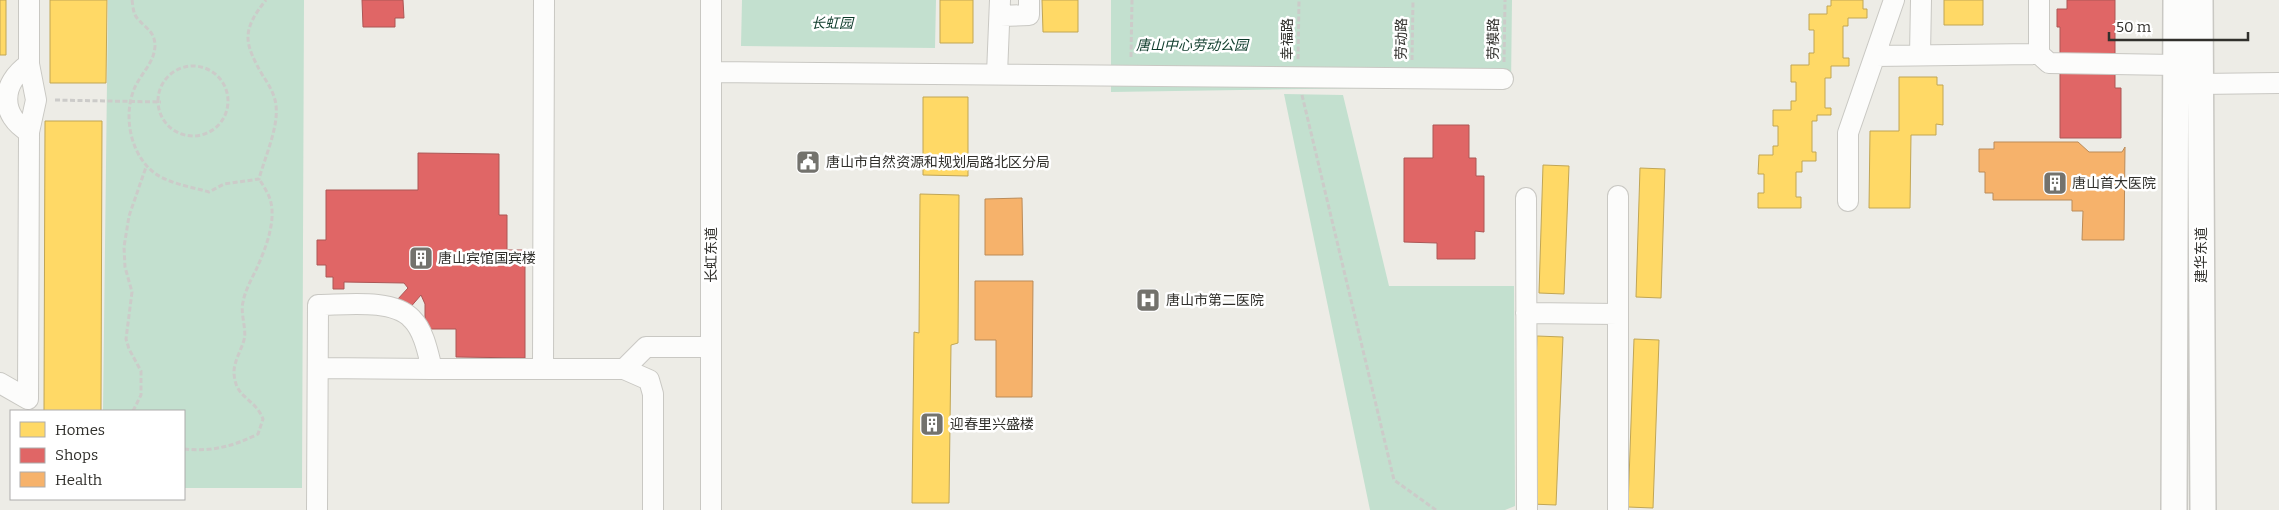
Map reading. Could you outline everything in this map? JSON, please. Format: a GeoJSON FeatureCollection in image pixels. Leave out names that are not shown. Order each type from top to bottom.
{"type":"FeatureCollection","features":[{"type":"Feature","properties":{"kind":"main road","name":"建华东道"},"geometry":{"type":"LineString","coordinates":[[2174,510],[2176,0]]}},
{"type":"Feature","properties":{"kind":"main road","name":"建华东道"},"geometry":{"type":"LineString","coordinates":[[2200,0],[2203,510]]}},
{"type":"Feature","properties":{"kind":"street"},"geometry":{"type":"LineString","coordinates":[[0,383],[28,399],[29,132],[36,100],[29,64],[29,0]]}},
{"type":"Feature","properties":{"kind":"street"},"geometry":{"type":"LineString","coordinates":[[544,0],[544,369]]}},
{"type":"Feature","properties":{"kind":"street","name":"长虹东道"},"geometry":{"type":"LineString","coordinates":[[711,0],[711,510]]}},
{"type":"Feature","properties":{"kind":"street"},"geometry":{"type":"LineString","coordinates":[[997,74],[1000,8],[1029,15],[1029,0]]}},
{"type":"Feature","properties":{"kind":"street"},"geometry":{"type":"LineString","coordinates":[[1848,201],[1848,133],[1894,0]]}},
{"type":"Feature","properties":{"kind":"street"},"geometry":{"type":"LineString","coordinates":[[1920,55],[1922,0]]}},
{"type":"Feature","properties":{"kind":"street"},"geometry":{"type":"LineString","coordinates":[[2039,0],[2039,54]]}},
{"type":"Feature","properties":{"kind":"street"},"geometry":{"type":"LineString","coordinates":[[1875,56],[2039,54],[2049,63],[2176,65]]}},
{"type":"Feature","properties":{"kind":"street"},"geometry":{"type":"LineString","coordinates":[[29,64],[13,73],[2,85],[1,98],[1,111],[14,126],[29,132]]}},
{"type":"Feature","properties":{"kind":"street"},"geometry":{"type":"LineString","coordinates":[[711,72],[1503,79]]}},
{"type":"Feature","properties":{"kind":"street"},"geometry":{"type":"LineString","coordinates":[[2200,84],[2279,83]]}},
{"type":"Feature","properties":{"kind":"street"},"geometry":{"type":"LineString","coordinates":[[1618,196],[1618,510]]}},
{"type":"Feature","properties":{"kind":"street"},"geometry":{"type":"LineString","coordinates":[[1526,198],[1527,510]]}},
{"type":"Feature","properties":{"kind":"street"},"geometry":{"type":"LineString","coordinates":[[318,510],[318,305],[388,305],[412,318],[425,343],[432,369]]}},
{"type":"Feature","properties":{"kind":"street"},"geometry":{"type":"LineString","coordinates":[[1526,313],[1618,314]]}},
{"type":"Feature","properties":{"kind":"street"},"geometry":{"type":"LineString","coordinates":[[624,369],[646,347],[711,347]]}},
{"type":"Feature","properties":{"kind":"street"},"geometry":{"type":"LineString","coordinates":[[318,368],[624,369],[649,380],[653,394],[653,510]]}},
{"type":"Feature","properties":{"kind":"path"},"geometry":{"type":"LineString","coordinates":[[132,0],[138,18],[149,28],[155,43],[154,59],[143,72],[129,102],[130,130],[136,149],[146,167],[163,179],[209,192],[224,184],[259,179]]}},
{"type":"Feature","properties":{"kind":"path"},"geometry":{"type":"LineString","coordinates":[[185,449],[219,449],[239,444],[258,434],[263,419],[258,407],[242,395],[235,382],[234,370],[245,338],[242,317],[243,301],[261,259],[271,219],[270,200],[259,179],[273,136],[276,101],[250,53],[248,35],[251,20],[266,0]]}},
{"type":"Feature","properties":{"kind":"path"},"geometry":{"type":"LineString","coordinates":[[1131,62],[1132,0]]}},
{"type":"Feature","properties":{"kind":"path","name":"幸福路"},"geometry":{"type":"LineString","coordinates":[[1299,0],[1298,77],[1394,480],[1436,510]]}},
{"type":"Feature","properties":{"kind":"path","name":"劳动路"},"geometry":{"type":"LineString","coordinates":[[1412,78],[1413,0]]}},
{"type":"Feature","properties":{"kind":"path","name":"劳模路"},"geometry":{"type":"LineString","coordinates":[[1503,79],[1505,0]]}},
{"type":"Feature","properties":{"kind":"path"},"geometry":{"type":"LineString","coordinates":[[194,65],[206,68],[216,74],[223,83],[227,94],[228,106],[219,125],[203,135],[185,136],[169,127],[159,112],[159,102],[163,80],[182,66],[194,65]]}},
{"type":"Feature","properties":{"kind":"path"},"geometry":{"type":"LineString","coordinates":[[36,100],[159,102]]}},
{"type":"Feature","properties":{"kind":"path"},"geometry":{"type":"LineString","coordinates":[[134,410],[141,395],[141,371],[128,349],[126,339],[132,292],[124,267],[124,247],[128,216],[146,167]]}},
{"type":"Feature","properties":{"kind":"green space"},"geometry":{"type":"Polygon","coordinates":[[[108,0],[304,0],[302,488],[185,488],[185,410],[103,410],[108,0]]]}},
{"type":"Feature","properties":{"kind":"green space","name":"长虹园"},"geometry":{"type":"Polygon","coordinates":[[[742,0],[936,0],[935,48],[741,46],[742,0]]]}},
{"type":"Feature","properties":{"kind":"green space","name":"唐山中心劳动公园"},"geometry":{"type":"Polygon","coordinates":[[[1111,0],[1512,0],[1511,86],[1111,92],[1111,0]]]}},
{"type":"Feature","properties":{"kind":"green space"},"geometry":{"type":"Polygon","coordinates":[[[1284,94],[1343,95],[1389,286],[1514,286],[1515,506],[1505,510],[1370,510],[1284,94]]]}},
{"type":"Feature","properties":{"kind":"building: Homes"},"geometry":{"type":"Polygon","coordinates":[[[0,0],[6,0],[6,55],[0,55],[0,0]]]}},
{"type":"Feature","properties":{"kind":"building: Homes"},"geometry":{"type":"Polygon","coordinates":[[[50,0],[107,0],[106,83],[50,83],[50,0]]]}},
{"type":"Feature","properties":{"kind":"building: Homes"},"geometry":{"type":"Polygon","coordinates":[[[940,0],[973,0],[973,43],[940,43],[940,0]]]}},
{"type":"Feature","properties":{"kind":"building: Homes"},"geometry":{"type":"Polygon","coordinates":[[[1042,0],[1078,0],[1078,32],[1043,32],[1042,0]]]}},
{"type":"Feature","properties":{"kind":"building: Homes"},"geometry":{"type":"Polygon","coordinates":[[[1831,0],[1863,0],[1863,9],[1867,9],[1867,18],[1848,18],[1848,26],[1843,26],[1843,58],[1849,58],[1849,66],[1831,66],[1831,78],[1825,78],[1825,108],[1831,108],[1831,115],[1817,115],[1817,121],[1812,121],[1812,152],[1816,152],[1816,161],[1802,161],[1802,172],[1796,172],[1796,197],[1801,197],[1801,208],[1758,208],[1758,193],[1764,193],[1764,174],[1758,174],[1759,155],[1773,155],[1773,146],[1778,146],[1778,126],[1773,126],[1773,110],[1791,110],[1791,101],[1796,101],[1796,82],[1791,82],[1791,65],[1809,65],[1809,53],[1814,53],[1814,30],[1809,30],[1809,14],[1827,14],[1827,6],[1831,6],[1831,0]]]}},
{"type":"Feature","properties":{"kind":"building: Homes"},"geometry":{"type":"Polygon","coordinates":[[[1944,0],[1983,0],[1983,25],[1944,25],[1944,0]]]}},
{"type":"Feature","properties":{"kind":"building: Homes"},"geometry":{"type":"Polygon","coordinates":[[[1899,77],[1937,77],[1937,85],[1943,85],[1943,125],[1936,124],[1936,135],[1911,135],[1910,208],[1869,208],[1870,131],[1899,131],[1899,77]]]}},
{"type":"Feature","properties":{"kind":"building: Homes"},"geometry":{"type":"Polygon","coordinates":[[[923,97],[968,97],[968,176],[923,175],[923,97]]]}},
{"type":"Feature","properties":{"kind":"building: Homes"},"geometry":{"type":"Polygon","coordinates":[[[45,121],[102,121],[101,410],[44,410],[45,121]]]}},
{"type":"Feature","properties":{"kind":"building: Homes"},"geometry":{"type":"Polygon","coordinates":[[[1543,165],[1569,166],[1564,294],[1539,293],[1543,165]]]}},
{"type":"Feature","properties":{"kind":"building: Homes"},"geometry":{"type":"Polygon","coordinates":[[[1640,168],[1665,169],[1661,298],[1636,297],[1640,168]]]}},
{"type":"Feature","properties":{"kind":"building: Homes","name":"迎春里兴盛楼"},"geometry":{"type":"Polygon","coordinates":[[[920,194],[959,195],[958,343],[951,345],[949,503],[912,503],[914,332],[919,333],[920,194]]]}},
{"type":"Feature","properties":{"kind":"building: Homes"},"geometry":{"type":"Polygon","coordinates":[[[1537,336],[1563,337],[1556,505],[1531,504],[1537,336]]]}},
{"type":"Feature","properties":{"kind":"building: Homes"},"geometry":{"type":"Polygon","coordinates":[[[1634,339],[1659,340],[1653,508],[1628,507],[1634,339]]]}},
{"type":"Feature","properties":{"kind":"building: Shops"},"geometry":{"type":"Polygon","coordinates":[[[362,0],[403,0],[404,18],[395,18],[395,27],[363,27],[362,0]]]}},
{"type":"Feature","properties":{"kind":"building: Shops"},"geometry":{"type":"Polygon","coordinates":[[[2067,0],[2115,0],[2115,88],[2121,88],[2121,138],[2060,138],[2060,27],[2057,27],[2057,9],[2067,9],[2067,0]]]}},
{"type":"Feature","properties":{"kind":"building: Shops"},"geometry":{"type":"Polygon","coordinates":[[[1433,125],[1469,125],[1469,158],[1476,158],[1476,176],[1484,176],[1484,232],[1475,231],[1475,259],[1437,259],[1437,243],[1404,242],[1404,158],[1433,158],[1433,125]]]}},
{"type":"Feature","properties":{"kind":"building: Shops","name":"唐山宾馆国宾楼"},"geometry":{"type":"Polygon","coordinates":[[[418,153],[499,154],[499,215],[507,215],[507,250],[525,250],[525,358],[456,357],[456,329],[425,329],[425,304],[421,295],[408,310],[397,300],[408,288],[404,283],[344,282],[344,289],[333,289],[333,277],[326,277],[326,265],[317,265],[317,240],[326,240],[326,190],[418,190],[418,153]]]}},
{"type":"Feature","properties":{"kind":"building: Health","name":"唐山首大医院"},"geometry":{"type":"Polygon","coordinates":[[[1994,142],[2078,142],[2089,152],[2122,152],[2125,147],[2124,240],[2082,240],[2083,211],[2072,211],[2072,200],[1993,200],[1993,193],[1985,193],[1985,172],[1979,172],[1979,149],[1994,149],[1994,142]]]}},
{"type":"Feature","properties":{"kind":"building: Health"},"geometry":{"type":"Polygon","coordinates":[[[1022,198],[1023,255],[985,255],[985,199],[1022,198]]]}},
{"type":"Feature","properties":{"kind":"building: Health"},"geometry":{"type":"Polygon","coordinates":[[[975,281],[1033,281],[1032,397],[996,397],[996,340],[975,340],[975,281]]]}},
{"type":"Feature","properties":{"kind":"place","name":"唐山市自然资源和规划局路北区分局"},"geometry":{"type":"Point","coordinates":[808,162]}},
{"type":"Feature","properties":{"kind":"place","name":"唐山首大医院"},"geometry":{"type":"Point","coordinates":[2055,183]}},
{"type":"Feature","properties":{"kind":"place","name":"唐山宾馆国宾楼"},"geometry":{"type":"Point","coordinates":[421,258]}},
{"type":"Feature","properties":{"kind":"place","name":"唐山市第二医院"},"geometry":{"type":"Point","coordinates":[1148,300]}},
{"type":"Feature","properties":{"kind":"place","name":"迎春里兴盛楼"},"geometry":{"type":"Point","coordinates":[932,424]}}]}
